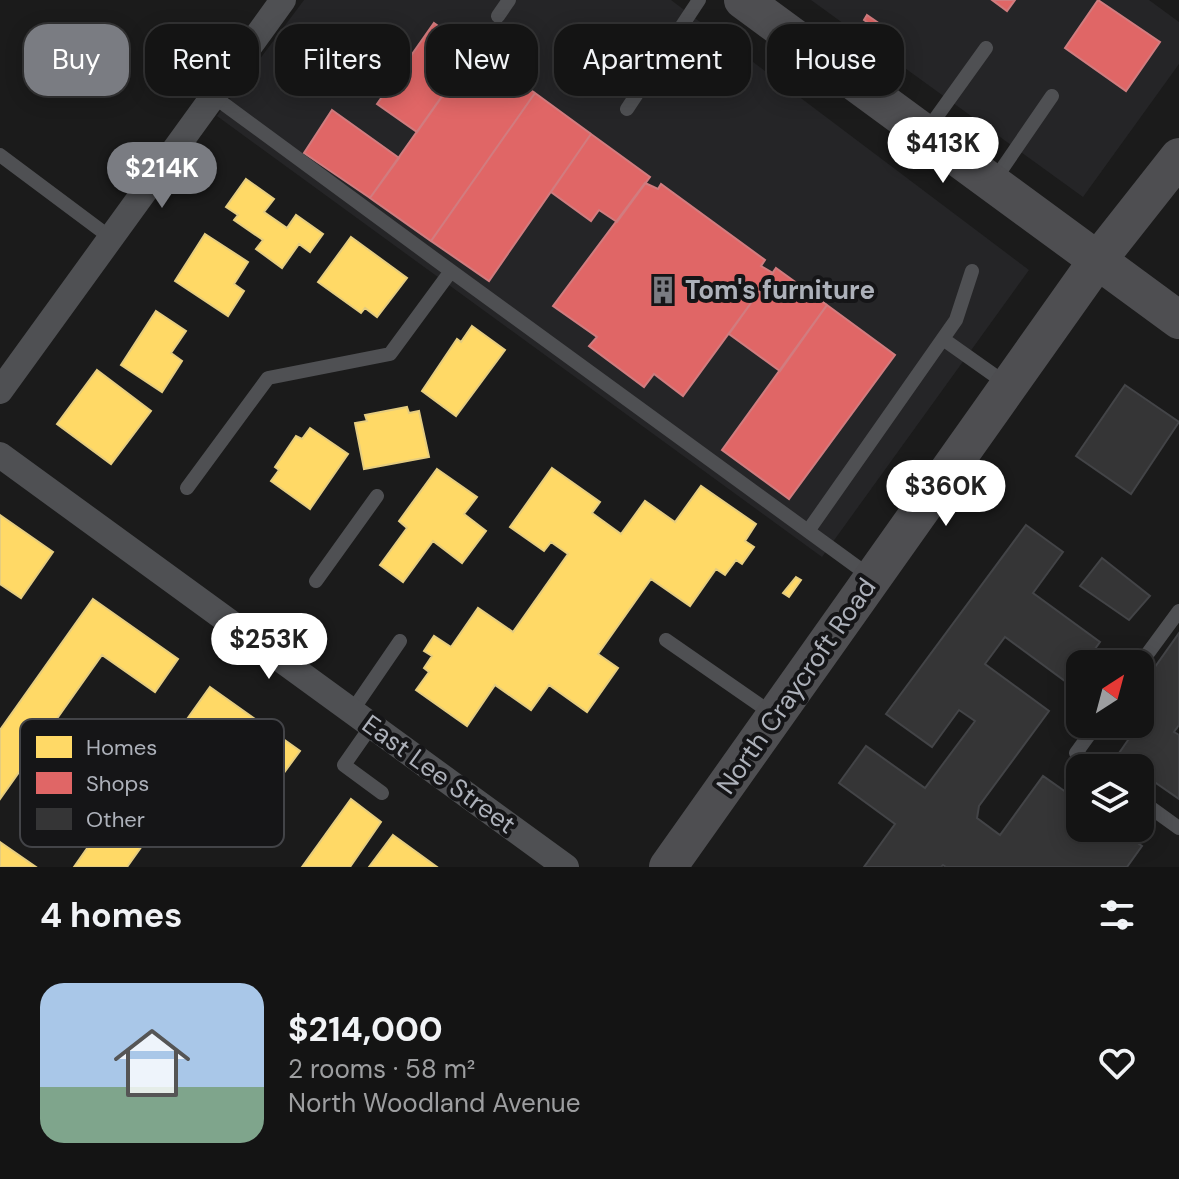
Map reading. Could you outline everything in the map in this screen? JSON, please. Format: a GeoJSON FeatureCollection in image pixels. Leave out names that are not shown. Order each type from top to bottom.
{"type":"FeatureCollection","features":[{"type":"Feature","properties":{"kind":"main road"},"geometry":{"type":"LineString","coordinates":[[743,0],[1179,320]]}},
{"type":"Feature","properties":{"kind":"main road","name":"North Craycroft Road"},"geometry":{"type":"LineString","coordinates":[[668,867],[1097,261],[1179,157]]}},
{"type":"Feature","properties":{"kind":"street"},"geometry":{"type":"LineString","coordinates":[[259,33],[283,0]]}},
{"type":"Feature","properties":{"kind":"street"},"geometry":{"type":"LineString","coordinates":[[0,391],[213,96]]}},
{"type":"Feature","properties":{"kind":"street","name":"East Lee Street"},"geometry":{"type":"LineString","coordinates":[[0,455],[566,867]]}},
{"type":"Feature","properties":{"kind":"lane"},"geometry":{"type":"LineString","coordinates":[[498,16],[509,0]]}},
{"type":"Feature","properties":{"kind":"lane"},"geometry":{"type":"LineString","coordinates":[[627,109],[699,0]]}},
{"type":"Feature","properties":{"kind":"lane"},"geometry":{"type":"LineString","coordinates":[[925,133],[986,48]]}},
{"type":"Feature","properties":{"kind":"lane"},"geometry":{"type":"LineString","coordinates":[[213,96],[873,578]]}},
{"type":"Feature","properties":{"kind":"lane"},"geometry":{"type":"LineString","coordinates":[[992,183],[1052,96]]}},
{"type":"Feature","properties":{"kind":"lane"},"geometry":{"type":"LineString","coordinates":[[0,155],[111,238]]}},
{"type":"Feature","properties":{"kind":"lane"},"geometry":{"type":"LineString","coordinates":[[187,488],[268,378],[390,354],[451,271]]}},
{"type":"Feature","properties":{"kind":"lane"},"geometry":{"type":"LineString","coordinates":[[808,531],[956,320],[972,271]]}},
{"type":"Feature","properties":{"kind":"lane"},"geometry":{"type":"LineString","coordinates":[[943,339],[1009,385]]}},
{"type":"Feature","properties":{"kind":"lane"},"geometry":{"type":"LineString","coordinates":[[316,581],[377,496]]}},
{"type":"Feature","properties":{"kind":"lane"},"geometry":{"type":"LineString","coordinates":[[1150,650],[1179,611]]}},
{"type":"Feature","properties":{"kind":"lane"},"geometry":{"type":"LineString","coordinates":[[666,640],[775,716]]}},
{"type":"Feature","properties":{"kind":"lane"},"geometry":{"type":"LineString","coordinates":[[382,793],[344,765],[362,718],[400,641]]}},
{"type":"Feature","properties":{"kind":"lane"},"geometry":{"type":"LineString","coordinates":[[1077,754],[1087,738]]}},
{"type":"Feature","properties":{"kind":"lane"},"geometry":{"type":"LineString","coordinates":[[1154,810],[1179,828]]}},
{"type":"Feature","properties":{"kind":"shaded area"},"geometry":{"type":"Polygon","coordinates":[[[304,0],[671,0],[703,24],[554,24],[554,96],[751,96],[751,60],[767,72],[767,96],[798,96],[1029,270],[822,557],[217,116],[232,96],[259,96],[259,60],[275,39],[275,96],[410,96],[410,24],[286,24],[304,0]]]}},
{"type":"Feature","properties":{"kind":"shaded area"},"geometry":{"type":"Polygon","coordinates":[[[811,0],[1149,0],[1179,22],[1179,64],[1083,197],[904,67],[904,24],[844,24],[811,0]]]}},
{"type":"Feature","properties":{"kind":"building: Homes"},"geometry":{"type":"Polygon","coordinates":[[[246,179],[274,199],[264,212],[287,228],[296,215],[323,234],[310,252],[299,244],[282,268],[256,249],[263,240],[234,220],[238,215],[226,207],[246,179]]]}},
{"type":"Feature","properties":{"kind":"building: Homes"},"geometry":{"type":"Polygon","coordinates":[[[205,234],[248,262],[234,284],[244,291],[228,316],[175,281],[205,234]]]}},
{"type":"Feature","properties":{"kind":"building: Homes"},"geometry":{"type":"Polygon","coordinates":[[[351,237],[407,278],[377,317],[365,308],[361,313],[318,282],[351,237]]]}},
{"type":"Feature","properties":{"kind":"building: Homes"},"geometry":{"type":"Polygon","coordinates":[[[156,311],[186,331],[171,353],[182,361],[162,392],[121,365],[156,311]]]}},
{"type":"Feature","properties":{"kind":"building: Homes"},"geometry":{"type":"Polygon","coordinates":[[[472,326],[505,350],[456,416],[422,391],[457,339],[461,342],[472,326]]]}},
{"type":"Feature","properties":{"kind":"building: Homes"},"geometry":{"type":"Polygon","coordinates":[[[97,370],[151,411],[111,464],[57,424],[97,370]]]}},
{"type":"Feature","properties":{"kind":"building: Homes"},"geometry":{"type":"Polygon","coordinates":[[[407,407],[409,413],[419,411],[429,457],[364,469],[355,423],[367,421],[365,415],[407,407]]]}},
{"type":"Feature","properties":{"kind":"building: Homes"},"geometry":{"type":"Polygon","coordinates":[[[310,428],[348,454],[310,509],[271,481],[279,470],[275,467],[296,436],[302,439],[310,428]]]}},
{"type":"Feature","properties":{"kind":"building: Homes"},"geometry":{"type":"Polygon","coordinates":[[[552,468],[600,502],[592,513],[621,534],[645,501],[675,522],[701,486],[756,524],[745,541],[754,547],[742,564],[736,560],[725,575],[716,569],[690,606],[651,579],[598,654],[618,668],[587,712],[549,685],[531,710],[495,685],[467,726],[416,690],[429,672],[424,668],[432,656],[424,651],[434,636],[451,647],[478,608],[513,632],[568,554],[551,542],[544,551],[510,527],[552,468]]]}},
{"type":"Feature","properties":{"kind":"building: Homes"},"geometry":{"type":"Polygon","coordinates":[[[437,469],[477,497],[464,514],[486,531],[462,563],[433,541],[403,582],[380,565],[407,528],[399,521],[437,469]]]}},
{"type":"Feature","properties":{"kind":"building: Homes"},"geometry":{"type":"Polygon","coordinates":[[[0,515],[53,552],[21,598],[0,584],[0,515]]]}},
{"type":"Feature","properties":{"kind":"building: Homes"},"geometry":{"type":"Polygon","coordinates":[[[796,577],[801,580],[789,597],[783,593],[796,577]]]}},
{"type":"Feature","properties":{"kind":"building: Homes"},"geometry":{"type":"Polygon","coordinates":[[[93,599],[178,659],[155,692],[102,655],[57,719],[20,719],[20,771],[0,799],[0,730],[93,599]]]}},
{"type":"Feature","properties":{"kind":"building: Homes"},"geometry":{"type":"Polygon","coordinates":[[[210,687],[255,719],[187,719],[210,687]]]}},
{"type":"Feature","properties":{"kind":"building: Homes"},"geometry":{"type":"Polygon","coordinates":[[[284,740],[300,751],[284,773],[284,740]]]}},
{"type":"Feature","properties":{"kind":"building: Homes"},"geometry":{"type":"Polygon","coordinates":[[[351,799],[381,822],[350,867],[302,867],[351,799]]]}},
{"type":"Feature","properties":{"kind":"building: Homes"},"geometry":{"type":"Polygon","coordinates":[[[393,835],[437,867],[369,867],[393,835]]]}},
{"type":"Feature","properties":{"kind":"building: Homes"},"geometry":{"type":"Polygon","coordinates":[[[0,842],[36,867],[0,867],[0,842]]]}},
{"type":"Feature","properties":{"kind":"building: Homes"},"geometry":{"type":"Polygon","coordinates":[[[88,847],[141,847],[127,867],[74,867],[88,847]]]}},
{"type":"Feature","properties":{"kind":"building: Shops"},"geometry":{"type":"Polygon","coordinates":[[[992,0],[1015,0],[1007,11],[992,0]]]}},
{"type":"Feature","properties":{"kind":"building: Shops"},"geometry":{"type":"Polygon","coordinates":[[[1098,0],[1160,42],[1126,91],[1065,48],[1098,0]]]}},
{"type":"Feature","properties":{"kind":"building: Shops"},"geometry":{"type":"Polygon","coordinates":[[[867,15],[880,24],[870,24],[864,20],[867,15]]]}},
{"type":"Feature","properties":{"kind":"building: Shops"},"geometry":{"type":"Polygon","coordinates":[[[426,34],[426,96],[442,96],[417,132],[377,104],[383,96],[410,96],[410,57],[426,34]]]}},
{"type":"Feature","properties":{"kind":"building: Shops"},"geometry":{"type":"Polygon","coordinates":[[[538,95],[591,134],[489,281],[431,241],[533,96],[538,95]]]}},
{"type":"Feature","properties":{"kind":"building: Shops"},"geometry":{"type":"Polygon","coordinates":[[[442,96],[533,96],[431,241],[370,198],[442,96]]]}},
{"type":"Feature","properties":{"kind":"building: Shops"},"geometry":{"type":"Polygon","coordinates":[[[332,110],[399,158],[370,198],[304,153],[332,110]]]}},
{"type":"Feature","properties":{"kind":"building: Shops"},"geometry":{"type":"Polygon","coordinates":[[[591,134],[650,177],[617,222],[599,210],[591,221],[551,192],[591,134]]]}},
{"type":"Feature","properties":{"kind":"building: Shops","name":"Tom's furniture"},"geometry":{"type":"Polygon","coordinates":[[[645,183],[658,189],[661,184],[765,260],[761,266],[773,273],[683,396],[654,374],[644,387],[589,346],[597,337],[553,306],[645,183]]]}},
{"type":"Feature","properties":{"kind":"building: Shops"},"geometry":{"type":"Polygon","coordinates":[[[776,268],[827,305],[780,371],[729,334],[776,268]]]}},
{"type":"Feature","properties":{"kind":"building: Shops"},"geometry":{"type":"Polygon","coordinates":[[[827,305],[895,355],[789,499],[722,450],[827,305]]]}},
{"type":"Feature","properties":{"kind":"building: Other"},"geometry":{"type":"Polygon","coordinates":[[[1125,385],[1179,422],[1131,494],[1076,456],[1125,385]]]}},
{"type":"Feature","properties":{"kind":"building: Other"},"geometry":{"type":"Polygon","coordinates":[[[1026,525],[1063,552],[1033,593],[1100,642],[1094,650],[1066,650],[1066,682],[1005,637],[985,664],[1049,711],[979,806],[977,818],[1000,835],[1043,776],[1066,792],[1066,842],[1136,842],[1142,846],[1127,867],[864,867],[895,824],[839,783],[866,746],[925,788],[975,721],[959,710],[932,747],[886,714],[1026,525]]]}},
{"type":"Feature","properties":{"kind":"building: Other"},"geometry":{"type":"Polygon","coordinates":[[[1102,558],[1150,596],[1129,620],[1080,586],[1102,558]]]}},
{"type":"Feature","properties":{"kind":"building: Other"},"geometry":{"type":"Polygon","coordinates":[[[1179,633],[1179,725],[1174,732],[1179,735],[1179,799],[1154,782],[1154,754],[1118,754],[1129,738],[1154,738],[1154,668],[1179,633]]]}},
{"type":"Feature","properties":{"kind":"place","name":"Tom's furniture"},"geometry":{"type":"Point","coordinates":[663,290]}}]}
